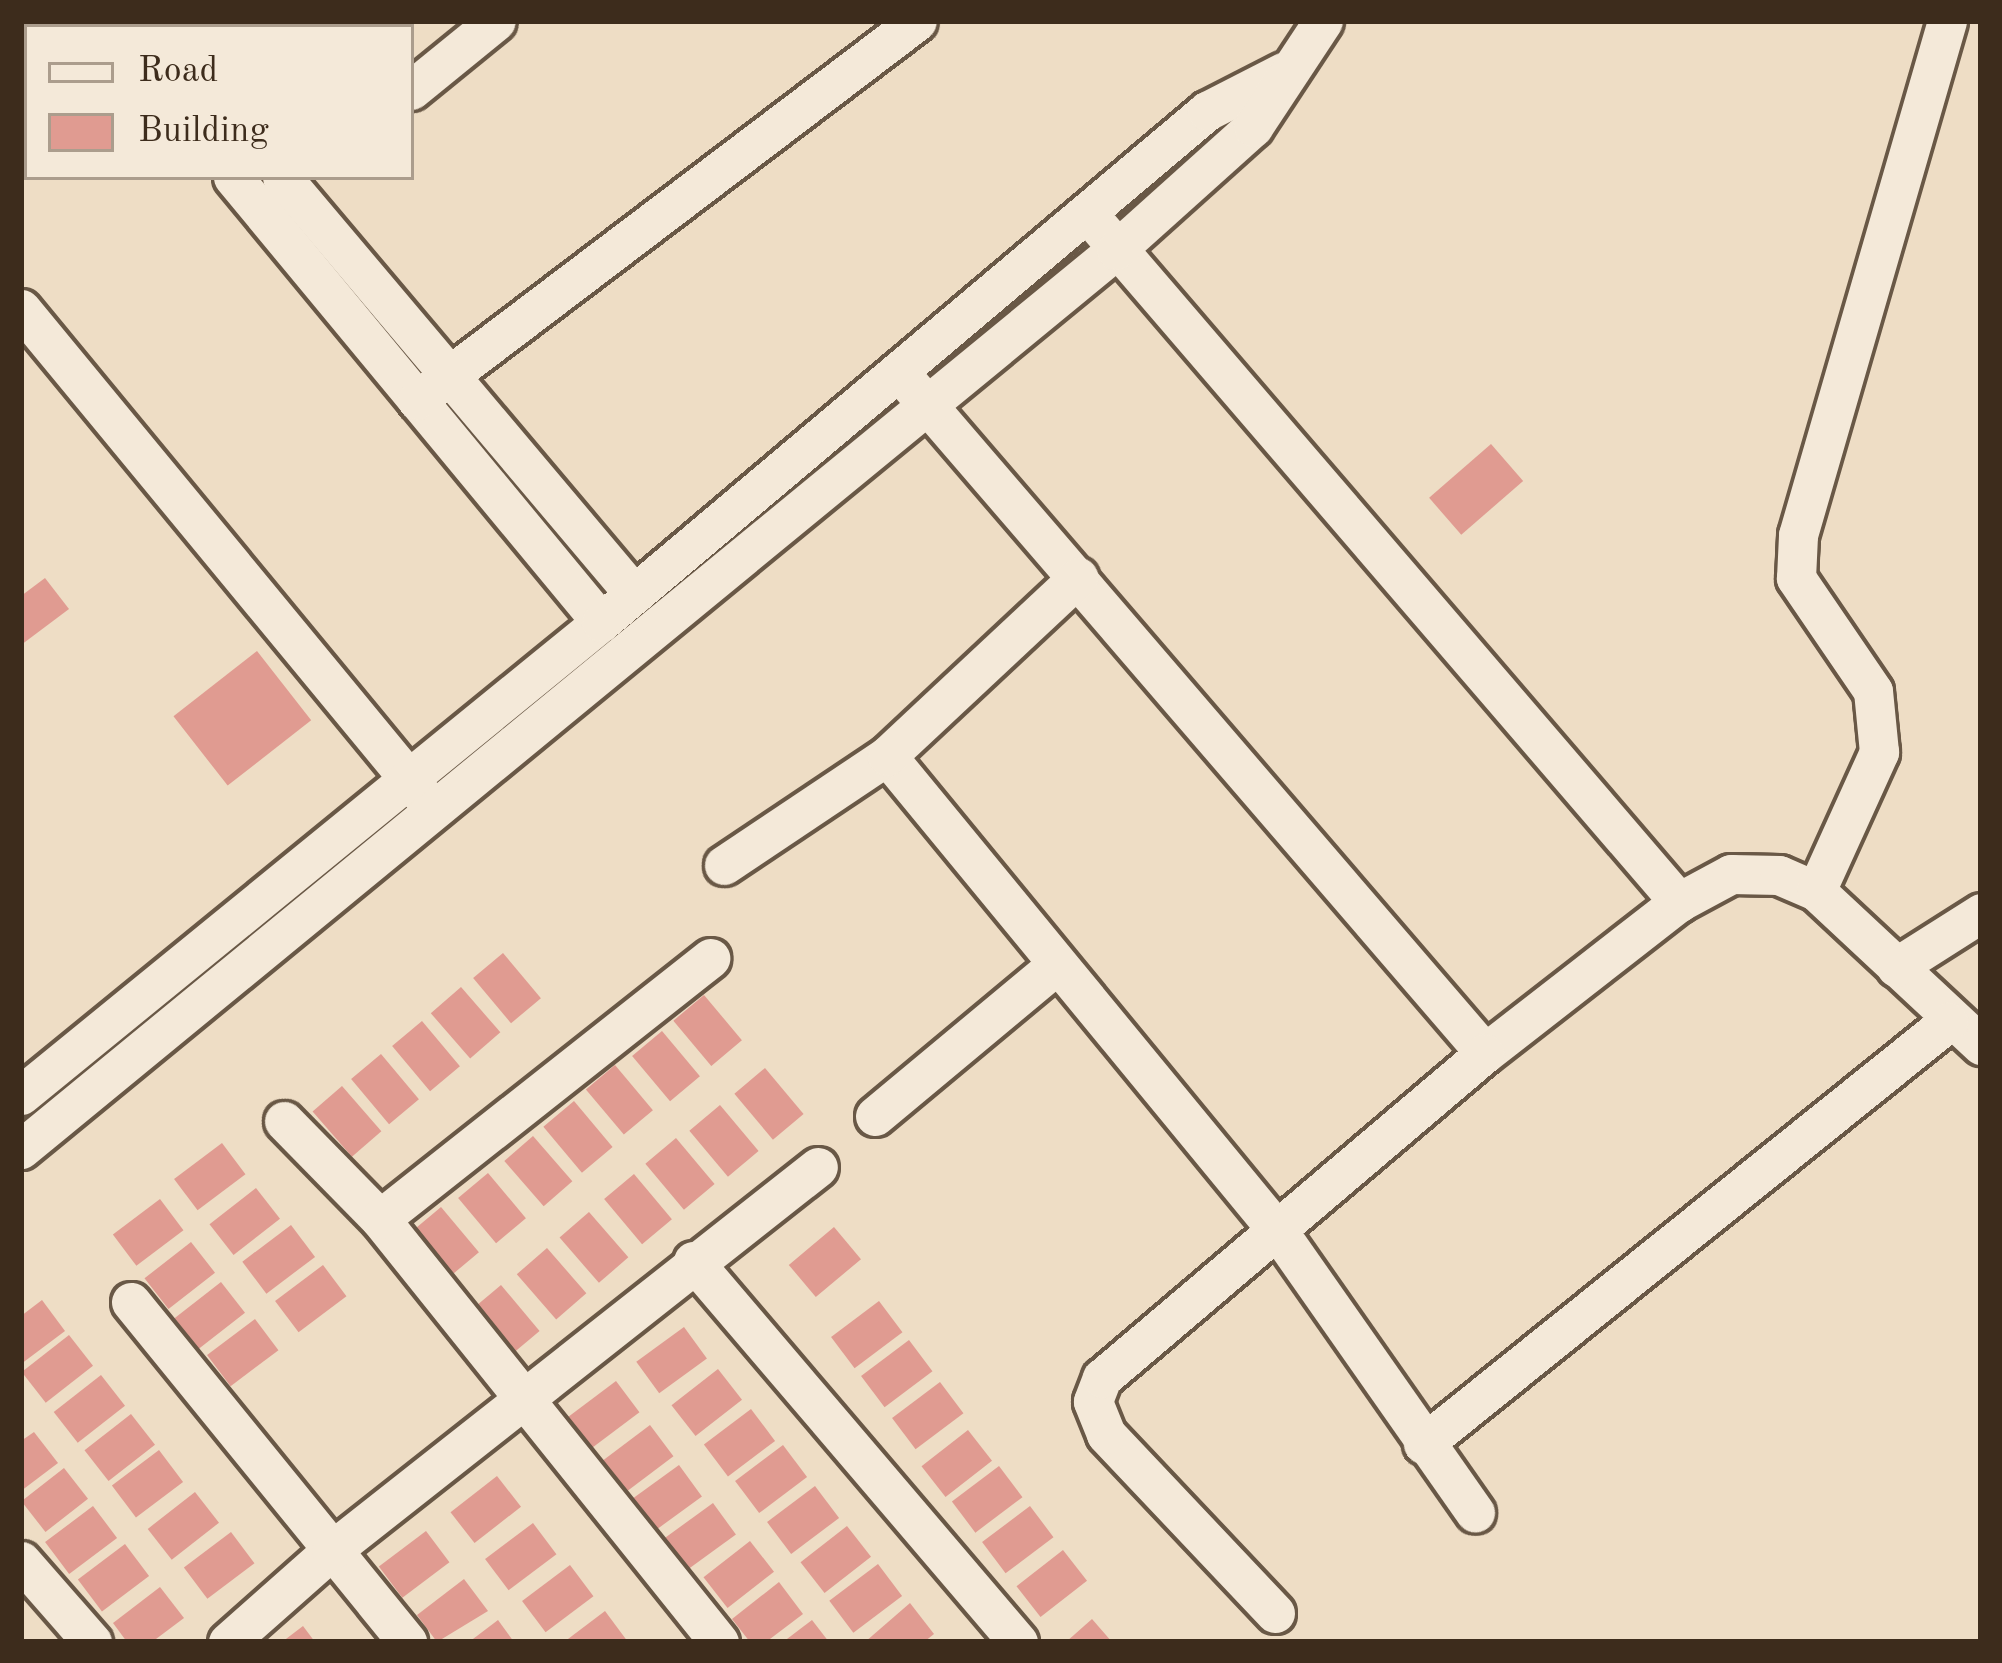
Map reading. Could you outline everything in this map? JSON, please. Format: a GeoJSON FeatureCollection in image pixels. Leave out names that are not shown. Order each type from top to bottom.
{"type":"FeatureCollection","features":[{"type":"Feature","properties":{"kind":"street"},"geometry":{"type":"LineString","coordinates":[[414,88],[496,21]]}},
{"type":"Feature","properties":{"kind":"street"},"geometry":{"type":"LineString","coordinates":[[417,400],[917,21]]}},
{"type":"Feature","properties":{"kind":"street"},"geometry":{"type":"LineString","coordinates":[[22,1148],[1116,250],[1252,127],[1282,72],[1323,21]]}},
{"type":"Feature","properties":{"kind":"street"},"geometry":{"type":"LineString","coordinates":[[1816,890],[1879,752],[1874,691],[1796,578],[1798,535],[1947,21]]}},
{"type":"Feature","properties":{"kind":"street"},"geometry":{"type":"LineString","coordinates":[[21,1095],[619,608],[1232,92],[1282,72]]}},
{"type":"Feature","properties":{"kind":"street"},"geometry":{"type":"LineString","coordinates":[[237,183],[291,180],[451,372],[619,608]]}},
{"type":"Feature","properties":{"kind":"street"},"geometry":{"type":"LineString","coordinates":[[237,183],[417,400],[646,638]]}},
{"type":"Feature","properties":{"kind":"street"},"geometry":{"type":"LineString","coordinates":[[1088,212],[1679,902]]}},
{"type":"Feature","properties":{"kind":"street"},"geometry":{"type":"LineString","coordinates":[[21,309],[436,812]]}},
{"type":"Feature","properties":{"kind":"street"},"geometry":{"type":"LineString","coordinates":[[897,373],[931,404],[1484,1053]]}},
{"type":"Feature","properties":{"kind":"street"},"geometry":{"type":"LineString","coordinates":[[724,865],[887,756],[1078,577]]}},
{"type":"Feature","properties":{"kind":"street"},"geometry":{"type":"LineString","coordinates":[[887,756],[1054,966],[1280,1234],[1475,1513]]}},
{"type":"Feature","properties":{"kind":"street"},"geometry":{"type":"LineString","coordinates":[[1275,1613],[1106,1434],[1093,1401],[1102,1378],[1280,1234],[1484,1053],[1679,902],[1731,874],[1779,875],[1816,890],[1948,1022],[1981,1045]]}},
{"type":"Feature","properties":{"kind":"street"},"geometry":{"type":"LineString","coordinates":[[1896,967],[1981,913]]}},
{"type":"Feature","properties":{"kind":"street"},"geometry":{"type":"LineString","coordinates":[[380,1219],[710,958]]}},
{"type":"Feature","properties":{"kind":"street"},"geometry":{"type":"LineString","coordinates":[[875,1116],[1054,966]]}},
{"type":"Feature","properties":{"kind":"street"},"geometry":{"type":"LineString","coordinates":[[1423,1444],[1948,1022]]}},
{"type":"Feature","properties":{"kind":"street"},"geometry":{"type":"LineString","coordinates":[[284,1120],[380,1219],[719,1642]]}},
{"type":"Feature","properties":{"kind":"street"},"geometry":{"type":"LineString","coordinates":[[228,1642],[331,1551],[818,1166]]}},
{"type":"Feature","properties":{"kind":"street"},"geometry":{"type":"LineString","coordinates":[[693,1261],[1018,1642]]}},
{"type":"Feature","properties":{"kind":"street"},"geometry":{"type":"LineString","coordinates":[[130,1302],[407,1642]]}},
{"type":"Feature","properties":{"kind":"street"},"geometry":{"type":"LineString","coordinates":[[21,1561],[92,1642]]}},
{"type":"Feature","properties":{"kind":"building"},"geometry":{"type":"Polygon","coordinates":[[[1491,444],[1523,481],[1461,535],[1429,498],[1491,444]]]}},
{"type":"Feature","properties":{"kind":"building"},"geometry":{"type":"Polygon","coordinates":[[[45,578],[69,609],[21,645],[21,596],[45,578]]]}},
{"type":"Feature","properties":{"kind":"building"},"geometry":{"type":"Polygon","coordinates":[[[257,651],[311,720],[228,786],[173,716],[257,651]]]}},
{"type":"Feature","properties":{"kind":"building"},"geometry":{"type":"Polygon","coordinates":[[[503,953],[541,998],[511,1023],[473,978],[503,953]]]}},
{"type":"Feature","properties":{"kind":"building"},"geometry":{"type":"Polygon","coordinates":[[[461,987],[500,1032],[470,1059],[431,1013],[461,987]]]}},
{"type":"Feature","properties":{"kind":"building"},"geometry":{"type":"Polygon","coordinates":[[[704,995],[742,1040],[711,1066],[673,1021],[704,995]]]}},
{"type":"Feature","properties":{"kind":"building"},"geometry":{"type":"Polygon","coordinates":[[[422,1021],[460,1066],[430,1091],[392,1046],[422,1021]]]}},
{"type":"Feature","properties":{"kind":"building"},"geometry":{"type":"Polygon","coordinates":[[[662,1031],[700,1076],[670,1101],[632,1056],[662,1031]]]}},
{"type":"Feature","properties":{"kind":"building"},"geometry":{"type":"Polygon","coordinates":[[[381,1054],[419,1099],[389,1124],[351,1079],[381,1054]]]}},
{"type":"Feature","properties":{"kind":"building"},"geometry":{"type":"Polygon","coordinates":[[[615,1065],[653,1110],[624,1135],[586,1089],[615,1065]]]}},
{"type":"Feature","properties":{"kind":"building"},"geometry":{"type":"Polygon","coordinates":[[[765,1068],[804,1114],[773,1140],[734,1094],[765,1068]]]}},
{"type":"Feature","properties":{"kind":"building"},"geometry":{"type":"Polygon","coordinates":[[[342,1086],[381,1131],[352,1157],[313,1112],[342,1086]]]}},
{"type":"Feature","properties":{"kind":"building"},"geometry":{"type":"Polygon","coordinates":[[[574,1101],[613,1147],[582,1173],[543,1127],[574,1101]]]}},
{"type":"Feature","properties":{"kind":"building"},"geometry":{"type":"Polygon","coordinates":[[[720,1105],[759,1151],[728,1177],[689,1131],[720,1105]]]}},
{"type":"Feature","properties":{"kind":"building"},"geometry":{"type":"Polygon","coordinates":[[[533,1136],[572,1181],[544,1206],[504,1161],[533,1136]]]}},
{"type":"Feature","properties":{"kind":"building"},"geometry":{"type":"Polygon","coordinates":[[[676,1138],[715,1184],[684,1210],[645,1164],[676,1138]]]}},
{"type":"Feature","properties":{"kind":"building"},"geometry":{"type":"Polygon","coordinates":[[[222,1143],[245,1174],[198,1210],[174,1179],[222,1143]]]}},
{"type":"Feature","properties":{"kind":"building"},"geometry":{"type":"Polygon","coordinates":[[[488,1173],[526,1218],[496,1243],[458,1198],[488,1173]]]}},
{"type":"Feature","properties":{"kind":"building"},"geometry":{"type":"Polygon","coordinates":[[[634,1174],[672,1219],[642,1244],[604,1199],[634,1174]]]}},
{"type":"Feature","properties":{"kind":"building"},"geometry":{"type":"Polygon","coordinates":[[[256,1188],[280,1219],[234,1255],[210,1224],[256,1188]]]}},
{"type":"Feature","properties":{"kind":"building"},"geometry":{"type":"Polygon","coordinates":[[[160,1199],[183,1230],[136,1266],[113,1235],[160,1199]]]}},
{"type":"Feature","properties":{"kind":"building"},"geometry":{"type":"Polygon","coordinates":[[[441,1207],[479,1252],[448,1278],[410,1233],[441,1207]]]}},
{"type":"Feature","properties":{"kind":"building"},"geometry":{"type":"Polygon","coordinates":[[[589,1212],[628,1257],[599,1283],[560,1238],[589,1212]]]}},
{"type":"Feature","properties":{"kind":"building"},"geometry":{"type":"Polygon","coordinates":[[[291,1225],[315,1257],[266,1294],[242,1262],[291,1225]]]}},
{"type":"Feature","properties":{"kind":"building"},"geometry":{"type":"Polygon","coordinates":[[[834,1227],[861,1259],[816,1297],[789,1265],[834,1227]]]}},
{"type":"Feature","properties":{"kind":"building"},"geometry":{"type":"Polygon","coordinates":[[[191,1242],[215,1273],[169,1309],[145,1278],[191,1242]]]}},
{"type":"Feature","properties":{"kind":"building"},"geometry":{"type":"Polygon","coordinates":[[[547,1248],[586,1293],[556,1320],[517,1274],[547,1248]]]}},
{"type":"Feature","properties":{"kind":"building"},"geometry":{"type":"Polygon","coordinates":[[[323,1265],[346,1296],[299,1332],[275,1301],[323,1265]]]}},
{"type":"Feature","properties":{"kind":"building"},"geometry":{"type":"Polygon","coordinates":[[[221,1282],[245,1313],[199,1349],[175,1318],[221,1282]]]}},
{"type":"Feature","properties":{"kind":"building"},"geometry":{"type":"Polygon","coordinates":[[[501,1285],[540,1331],[509,1357],[470,1311],[501,1285]]]}},
{"type":"Feature","properties":{"kind":"building"},"geometry":{"type":"Polygon","coordinates":[[[42,1300],[65,1331],[21,1364],[21,1316],[42,1300]]]}},
{"type":"Feature","properties":{"kind":"building"},"geometry":{"type":"Polygon","coordinates":[[[879,1301],[902,1332],[855,1368],[831,1337],[879,1301]]]}},
{"type":"Feature","properties":{"kind":"building"},"geometry":{"type":"Polygon","coordinates":[[[255,1319],[278,1350],[231,1386],[207,1355],[255,1319]]]}},
{"type":"Feature","properties":{"kind":"building"},"geometry":{"type":"Polygon","coordinates":[[[684,1327],[707,1359],[659,1393],[636,1362],[684,1327]]]}},
{"type":"Feature","properties":{"kind":"building"},"geometry":{"type":"Polygon","coordinates":[[[69,1335],[93,1366],[46,1403],[22,1372],[69,1335]]]}},
{"type":"Feature","properties":{"kind":"building"},"geometry":{"type":"Polygon","coordinates":[[[909,1340],[932,1371],[885,1407],[861,1376],[909,1340]]]}},
{"type":"Feature","properties":{"kind":"building"},"geometry":{"type":"Polygon","coordinates":[[[718,1369],[742,1400],[696,1436],[672,1405],[718,1369]]]}},
{"type":"Feature","properties":{"kind":"building"},"geometry":{"type":"Polygon","coordinates":[[[101,1375],[125,1406],[78,1443],[54,1412],[101,1375]]]}},
{"type":"Feature","properties":{"kind":"building"},"geometry":{"type":"Polygon","coordinates":[[[616,1381],[639,1412],[592,1448],[568,1417],[616,1381]]]}},
{"type":"Feature","properties":{"kind":"building"},"geometry":{"type":"Polygon","coordinates":[[[940,1382],[963,1413],[916,1449],[892,1418],[940,1382]]]}},
{"type":"Feature","properties":{"kind":"building"},"geometry":{"type":"Polygon","coordinates":[[[751,1409],[775,1441],[728,1476],[704,1445],[751,1409]]]}},
{"type":"Feature","properties":{"kind":"building"},"geometry":{"type":"Polygon","coordinates":[[[131,1414],[155,1445],[109,1481],[85,1450],[131,1414]]]}},
{"type":"Feature","properties":{"kind":"building"},"geometry":{"type":"Polygon","coordinates":[[[650,1425],[673,1456],[626,1492],[603,1461],[650,1425]]]}},
{"type":"Feature","properties":{"kind":"building"},"geometry":{"type":"Polygon","coordinates":[[[968,1430],[992,1461],[946,1497],[922,1466],[968,1430]]]}},
{"type":"Feature","properties":{"kind":"building"},"geometry":{"type":"Polygon","coordinates":[[[34,1432],[58,1463],[21,1491],[21,1441],[34,1432]]]}},
{"type":"Feature","properties":{"kind":"building"},"geometry":{"type":"Polygon","coordinates":[[[783,1445],[807,1477],[759,1513],[735,1481],[783,1445]]]}},
{"type":"Feature","properties":{"kind":"building"},"geometry":{"type":"Polygon","coordinates":[[[159,1450],[183,1482],[136,1517],[112,1486],[159,1450]]]}},
{"type":"Feature","properties":{"kind":"building"},"geometry":{"type":"Polygon","coordinates":[[[679,1465],[702,1497],[653,1532],[630,1501],[679,1465]]]}},
{"type":"Feature","properties":{"kind":"building"},"geometry":{"type":"Polygon","coordinates":[[[999,1466],[1022,1497],[975,1533],[952,1502],[999,1466]]]}},
{"type":"Feature","properties":{"kind":"building"},"geometry":{"type":"Polygon","coordinates":[[[64,1468],[88,1499],[45,1532],[21,1501],[64,1468]]]}},
{"type":"Feature","properties":{"kind":"building"},"geometry":{"type":"Polygon","coordinates":[[[497,1476],[521,1507],[475,1543],[451,1512],[497,1476]]]}},
{"type":"Feature","properties":{"kind":"building"},"geometry":{"type":"Polygon","coordinates":[[[815,1486],[839,1518],[791,1554],[767,1522],[815,1486]]]}},
{"type":"Feature","properties":{"kind":"building"},"geometry":{"type":"Polygon","coordinates":[[[195,1492],[219,1523],[172,1560],[148,1529],[195,1492]]]}},
{"type":"Feature","properties":{"kind":"building"},"geometry":{"type":"Polygon","coordinates":[[[713,1503],[736,1535],[687,1570],[664,1538],[713,1503]]]}},
{"type":"Feature","properties":{"kind":"building"},"geometry":{"type":"Polygon","coordinates":[[[93,1506],[117,1538],[69,1574],[45,1542],[93,1506]]]}},
{"type":"Feature","properties":{"kind":"building"},"geometry":{"type":"Polygon","coordinates":[[[1030,1506],[1053,1537],[1006,1573],[982,1542],[1030,1506]]]}},
{"type":"Feature","properties":{"kind":"building"},"geometry":{"type":"Polygon","coordinates":[[[533,1523],[556,1554],[509,1590],[485,1559],[533,1523]]]}},
{"type":"Feature","properties":{"kind":"building"},"geometry":{"type":"Polygon","coordinates":[[[847,1526],[871,1557],[825,1593],[801,1562],[847,1526]]]}},
{"type":"Feature","properties":{"kind":"building"},"geometry":{"type":"Polygon","coordinates":[[[426,1531],[449,1562],[402,1598],[379,1567],[426,1531]]]}},
{"type":"Feature","properties":{"kind":"building"},"geometry":{"type":"Polygon","coordinates":[[[231,1532],[254,1563],[207,1599],[184,1568],[231,1532]]]}},
{"type":"Feature","properties":{"kind":"building"},"geometry":{"type":"Polygon","coordinates":[[[750,1541],[774,1572],[728,1608],[704,1577],[750,1541]]]}},
{"type":"Feature","properties":{"kind":"building"},"geometry":{"type":"Polygon","coordinates":[[[125,1544],[149,1576],[102,1611],[78,1580],[125,1544]]]}},
{"type":"Feature","properties":{"kind":"building"},"geometry":{"type":"Polygon","coordinates":[[[1063,1550],[1087,1581],[1041,1617],[1017,1586],[1063,1550]]]}},
{"type":"Feature","properties":{"kind":"building"},"geometry":{"type":"Polygon","coordinates":[[[878,1564],[902,1596],[853,1633],[829,1601],[878,1564]]]}},
{"type":"Feature","properties":{"kind":"building"},"geometry":{"type":"Polygon","coordinates":[[[570,1565],[593,1596],[546,1632],[522,1601],[570,1565]]]}},
{"type":"Feature","properties":{"kind":"building"},"geometry":{"type":"Polygon","coordinates":[[[464,1579],[488,1611],[437,1642],[417,1615],[464,1579]]]}},
{"type":"Feature","properties":{"kind":"building"},"geometry":{"type":"Polygon","coordinates":[[[779,1582],[803,1614],[766,1642],[750,1642],[732,1619],[779,1582]]]}},
{"type":"Feature","properties":{"kind":"building"},"geometry":{"type":"Polygon","coordinates":[[[160,1587],[184,1618],[152,1642],[127,1642],[113,1623],[160,1587]]]}},
{"type":"Feature","properties":{"kind":"building"},"geometry":{"type":"Polygon","coordinates":[[[910,1603],[934,1634],[924,1642],[865,1642],[910,1603]]]}},
{"type":"Feature","properties":{"kind":"building"},"geometry":{"type":"Polygon","coordinates":[[[605,1611],[628,1642],[564,1642],[605,1611]]]}},
{"type":"Feature","properties":{"kind":"building"},"geometry":{"type":"Polygon","coordinates":[[[1092,1619],[1112,1642],[1066,1642],[1092,1619]]]}},
{"type":"Feature","properties":{"kind":"building"},"geometry":{"type":"Polygon","coordinates":[[[498,1620],[514,1642],[469,1642],[498,1620]]]}},
{"type":"Feature","properties":{"kind":"building"},"geometry":{"type":"Polygon","coordinates":[[[812,1620],[829,1642],[783,1642],[812,1620]]]}},
{"type":"Feature","properties":{"kind":"building"},"geometry":{"type":"Polygon","coordinates":[[[303,1626],[315,1642],[282,1642],[303,1626]]]}}]}
